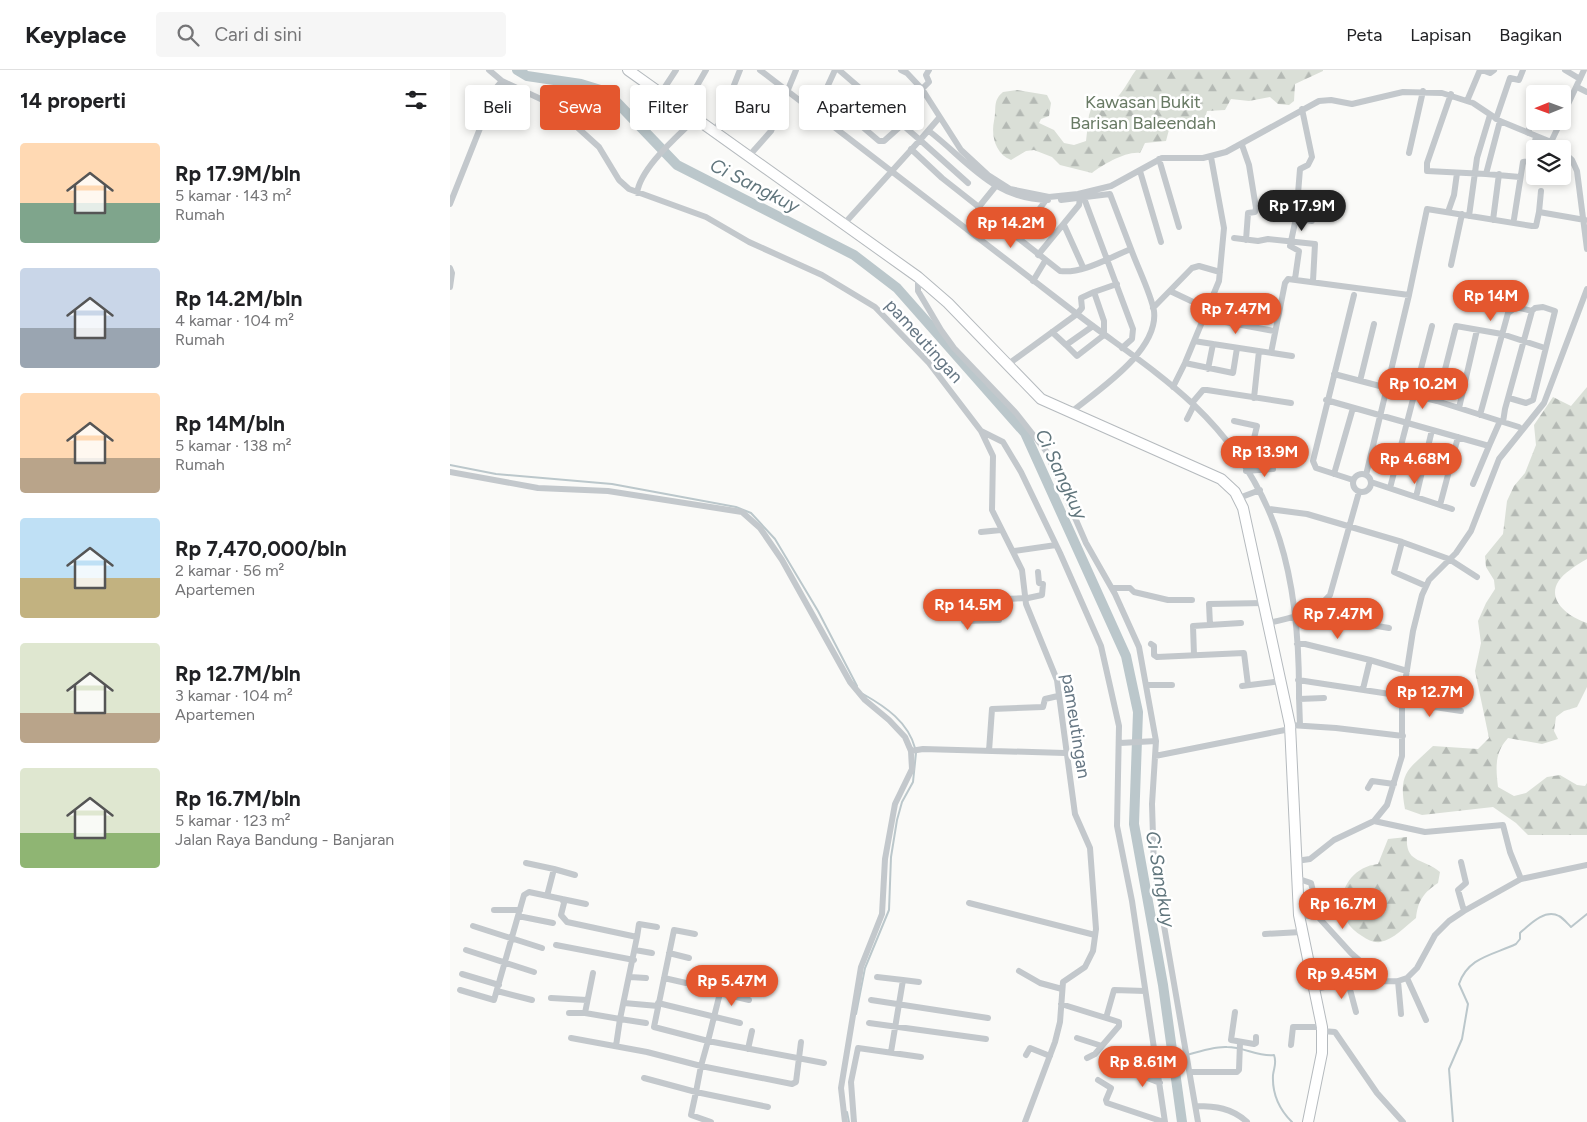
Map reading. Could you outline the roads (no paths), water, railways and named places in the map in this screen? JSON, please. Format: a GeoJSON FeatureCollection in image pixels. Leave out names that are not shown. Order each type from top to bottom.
{"type":"FeatureCollection","features":[{"type":"Feature","properties":{"kind":"main road"},"geometry":{"type":"LineString","coordinates":[[628,70],[648,85]]}},
{"type":"Feature","properties":{"kind":"main road"},"geometry":{"type":"LineString","coordinates":[[706,127],[918,277],[948,303],[1041,399],[1221,479],[1239,498],[1250,533],[1281,681],[1293,727],[1296,878],[1299,915],[1322,1029],[1322,1053],[1308,1122]]}},
{"type":"Feature","properties":{"kind":"street"},"geometry":{"type":"LineString","coordinates":[[489,70],[502,81],[545,102],[555,109],[599,147],[619,180],[637,193],[638,186],[656,159],[684,130]]}},
{"type":"Feature","properties":{"kind":"street"},"geometry":{"type":"LineString","coordinates":[[666,85],[676,70]]}},
{"type":"Feature","properties":{"kind":"street"},"geometry":{"type":"LineString","coordinates":[[697,85],[706,70]]}},
{"type":"Feature","properties":{"kind":"street"},"geometry":{"type":"LineString","coordinates":[[714,133],[740,70]]}},
{"type":"Feature","properties":{"kind":"street"},"geometry":{"type":"LineString","coordinates":[[760,70],[779,85]]}},
{"type":"Feature","properties":{"kind":"street"},"geometry":{"type":"LineString","coordinates":[[789,86],[796,70]]}},
{"type":"Feature","properties":{"kind":"street"},"geometry":{"type":"LineString","coordinates":[[830,85],[839,70],[857,85]]}},
{"type":"Feature","properties":{"kind":"street"},"geometry":{"type":"LineString","coordinates":[[924,87],[929,83],[926,76],[929,70]]}},
{"type":"Feature","properties":{"kind":"street"},"geometry":{"type":"LineString","coordinates":[[1467,101],[1481,70],[1490,73],[1494,70]]}},
{"type":"Feature","properties":{"kind":"street"},"geometry":{"type":"LineString","coordinates":[[1486,174],[1498,120],[1510,79],[1519,80],[1523,70]]}},
{"type":"Feature","properties":{"kind":"street"},"geometry":{"type":"LineString","coordinates":[[1565,70],[1580,79]]}},
{"type":"Feature","properties":{"kind":"street"},"geometry":{"type":"LineString","coordinates":[[1571,98],[1584,70]]}},
{"type":"Feature","properties":{"kind":"street"},"geometry":{"type":"LineString","coordinates":[[905,71],[918,85]]}},
{"type":"Feature","properties":{"kind":"street"},"geometry":{"type":"LineString","coordinates":[[450,204],[496,88],[502,81]]}},
{"type":"Feature","properties":{"kind":"street"},"geometry":{"type":"LineString","coordinates":[[1576,87],[1587,92]]}},
{"type":"Feature","properties":{"kind":"street"},"geometry":{"type":"LineString","coordinates":[[924,92],[961,150],[973,163],[1003,186],[1019,192],[1049,197],[1078,194],[1111,186],[1158,159],[1211,157],[1242,145],[1302,109],[1324,100],[1352,104],[1389,94],[1423,91],[1451,94],[1467,101],[1498,120],[1545,140]]}},
{"type":"Feature","properties":{"kind":"street"},"geometry":{"type":"LineString","coordinates":[[1409,153],[1423,91]]}},
{"type":"Feature","properties":{"kind":"street"},"geometry":{"type":"LineString","coordinates":[[789,93],[1172,387],[1193,404],[1224,438],[1260,490],[1269,508],[1283,547],[1296,616],[1298,643],[1299,697],[1293,727]]}},
{"type":"Feature","properties":{"kind":"street"},"geometry":{"type":"LineString","coordinates":[[1451,94],[1427,169],[1429,172],[1499,174],[1520,177]]}},
{"type":"Feature","properties":{"kind":"street"},"geometry":{"type":"LineString","coordinates":[[1295,279],[1299,251],[1290,247],[1296,218],[1300,170],[1308,165],[1312,156],[1302,109]]}},
{"type":"Feature","properties":{"kind":"street"},"geometry":{"type":"LineString","coordinates":[[1451,265],[1490,115]]}},
{"type":"Feature","properties":{"kind":"street"},"geometry":{"type":"LineString","coordinates":[[844,224],[939,118]]}},
{"type":"Feature","properties":{"kind":"street"},"geometry":{"type":"LineString","coordinates":[[748,157],[768,137],[771,130]]}},
{"type":"Feature","properties":{"kind":"street"},"geometry":{"type":"LineString","coordinates":[[866,130],[880,142],[884,141],[896,130]]}},
{"type":"Feature","properties":{"kind":"street"},"geometry":{"type":"LineString","coordinates":[[909,130],[968,183]]}},
{"type":"Feature","properties":{"kind":"street"},"geometry":{"type":"LineString","coordinates":[[929,131],[995,187],[1020,197],[1046,200],[1110,194],[1153,308],[1153,320],[1148,338],[1134,358],[1069,413]]}},
{"type":"Feature","properties":{"kind":"street"},"geometry":{"type":"LineString","coordinates":[[1514,218],[1523,162],[1531,160],[1536,136]]}},
{"type":"Feature","properties":{"kind":"street"},"geometry":{"type":"LineString","coordinates":[[1242,145],[1249,165],[1256,208],[1255,212],[1248,215],[1246,240]]}},
{"type":"Feature","properties":{"kind":"street"},"geometry":{"type":"LineString","coordinates":[[1480,148],[1492,150]]}},
{"type":"Feature","properties":{"kind":"street"},"geometry":{"type":"LineString","coordinates":[[911,150],[978,208],[1060,271],[1066,272],[1083,267],[1131,250]]}},
{"type":"Feature","properties":{"kind":"street"},"geometry":{"type":"LineString","coordinates":[[1172,387],[1185,364],[1219,283],[1224,228],[1211,157]]}},
{"type":"Feature","properties":{"kind":"street"},"geometry":{"type":"LineString","coordinates":[[1158,159],[1179,226]]}},
{"type":"Feature","properties":{"kind":"street"},"geometry":{"type":"LineString","coordinates":[[1571,159],[1577,171],[1585,197],[1587,249]]}},
{"type":"Feature","properties":{"kind":"street"},"geometry":{"type":"LineString","coordinates":[[1140,170],[1161,242]]}},
{"type":"Feature","properties":{"kind":"street"},"geometry":{"type":"LineString","coordinates":[[1448,212],[1454,196],[1457,173]]}},
{"type":"Feature","properties":{"kind":"street"},"geometry":{"type":"LineString","coordinates":[[1493,220],[1499,174]]}},
{"type":"Feature","properties":{"kind":"street"},"geometry":{"type":"LineString","coordinates":[[978,208],[995,187]]}},
{"type":"Feature","properties":{"kind":"street"},"geometry":{"type":"LineString","coordinates":[[1452,509],[1370,482],[1366,475],[1409,295],[1425,212],[1429,209],[1535,227],[1541,191]]}},
{"type":"Feature","properties":{"kind":"street","name":"pameutingan"},"geometry":{"type":"LineString","coordinates":[[637,193],[706,217],[754,244],[822,275],[875,307],[929,363],[981,431],[993,456],[992,510],[1014,552],[1024,578],[1025,598],[1057,680],[1065,754],[1075,814],[1090,848],[1095,901],[1095,935],[1089,961],[1085,967],[1063,982],[1062,989]]}},
{"type":"Feature","properties":{"kind":"street"},"geometry":{"type":"LineString","coordinates":[[1038,255],[1064,225],[1082,198]]}},
{"type":"Feature","properties":{"kind":"street"},"geometry":{"type":"LineString","coordinates":[[1082,198],[1117,284],[1134,334],[1132,339],[1122,348]]}},
{"type":"Feature","properties":{"kind":"street"},"geometry":{"type":"LineString","coordinates":[[1018,238],[1046,200]]}},
{"type":"Feature","properties":{"kind":"street"},"geometry":{"type":"LineString","coordinates":[[1539,212],[1585,220]]}},
{"type":"Feature","properties":{"kind":"street"},"geometry":{"type":"LineString","coordinates":[[1296,218],[1312,220]]}},
{"type":"Feature","properties":{"kind":"street"},"geometry":{"type":"LineString","coordinates":[[1064,225],[1083,267]]}},
{"type":"Feature","properties":{"kind":"street"},"geometry":{"type":"LineString","coordinates":[[1234,238],[1258,241],[1268,239],[1316,245],[1313,281]]}},
{"type":"Feature","properties":{"kind":"street"},"geometry":{"type":"LineString","coordinates":[[1033,281],[1046,261]]}},
{"type":"Feature","properties":{"kind":"street"},"geometry":{"type":"LineString","coordinates":[[1153,308],[1197,266],[1220,272]]}},
{"type":"Feature","properties":{"kind":"street"},"geometry":{"type":"LineString","coordinates":[[450,268],[452,273],[450,287]]}},
{"type":"Feature","properties":{"kind":"street"},"geometry":{"type":"LineString","coordinates":[[918,277],[918,291],[954,348],[1016,413],[1046,451],[1086,543],[1112,588],[1139,647],[1154,741],[1153,857],[1198,1122]]}},
{"type":"Feature","properties":{"kind":"street"},"geometry":{"type":"LineString","coordinates":[[1271,353],[1285,283],[1288,279],[1409,295]]}},
{"type":"Feature","properties":{"kind":"street"},"geometry":{"type":"LineString","coordinates":[[1007,365],[1077,314],[1082,308],[1081,298],[1117,284]]}},
{"type":"Feature","properties":{"kind":"street"},"geometry":{"type":"LineString","coordinates":[[1296,861],[1310,858],[1334,840],[1374,820],[1387,806],[1402,756],[1402,699],[1417,611],[1426,586],[1435,572],[1463,545],[1481,508],[1496,465],[1544,403],[1587,289]]}},
{"type":"Feature","properties":{"kind":"street"},"geometry":{"type":"LineString","coordinates":[[1170,291],[1208,309]]}},
{"type":"Feature","properties":{"kind":"street"},"geometry":{"type":"LineString","coordinates":[[1094,292],[1104,322],[1104,335]]}},
{"type":"Feature","properties":{"kind":"street"},"geometry":{"type":"LineString","coordinates":[[1354,295],[1326,400],[1313,464],[1316,468],[1354,480]]}},
{"type":"Feature","properties":{"kind":"street"},"geometry":{"type":"LineString","coordinates":[[1480,415],[1508,313],[1513,307],[1532,311]]}},
{"type":"Feature","properties":{"kind":"street"},"geometry":{"type":"LineString","coordinates":[[1473,484],[1488,446],[1502,421],[1532,311],[1534,308],[1543,307],[1556,313],[1545,348],[1533,400],[1526,403],[1509,398]]}},
{"type":"Feature","properties":{"kind":"street"},"geometry":{"type":"LineString","coordinates":[[1204,318],[1274,331]]}},
{"type":"Feature","properties":{"kind":"street"},"geometry":{"type":"LineString","coordinates":[[1360,381],[1374,324]]}},
{"type":"Feature","properties":{"kind":"street"},"geometry":{"type":"LineString","coordinates":[[1066,345],[1093,326]]}},
{"type":"Feature","properties":{"kind":"street"},"geometry":{"type":"LineString","coordinates":[[1390,488],[1432,326]]}},
{"type":"Feature","properties":{"kind":"street"},"geometry":{"type":"LineString","coordinates":[[1438,401],[1456,326],[1502,334],[1545,348]]}},
{"type":"Feature","properties":{"kind":"street"},"geometry":{"type":"LineString","coordinates":[[1459,408],[1477,330]]}},
{"type":"Feature","properties":{"kind":"street"},"geometry":{"type":"LineString","coordinates":[[1052,332],[1077,356],[1104,335]]}},
{"type":"Feature","properties":{"kind":"street"},"geometry":{"type":"LineString","coordinates":[[1194,340],[1292,356]]}},
{"type":"Feature","properties":{"kind":"street"},"geometry":{"type":"LineString","coordinates":[[1208,369],[1213,344]]}},
{"type":"Feature","properties":{"kind":"street"},"geometry":{"type":"LineString","coordinates":[[1185,364],[1233,373],[1237,348]]}},
{"type":"Feature","properties":{"kind":"street"},"geometry":{"type":"LineString","coordinates":[[1254,398],[1259,351]]}},
{"type":"Feature","properties":{"kind":"street"},"geometry":{"type":"LineString","coordinates":[[1334,374],[1415,397],[1438,401],[1519,427]]}},
{"type":"Feature","properties":{"kind":"street"},"geometry":{"type":"LineString","coordinates":[[1187,419],[1193,404],[1205,390],[1291,403]]}},
{"type":"Feature","properties":{"kind":"street"},"geometry":{"type":"LineString","coordinates":[[1326,400],[1488,446]]}},
{"type":"Feature","properties":{"kind":"street"},"geometry":{"type":"LineString","coordinates":[[1334,474],[1353,408]]}},
{"type":"Feature","properties":{"kind":"street"},"geometry":{"type":"LineString","coordinates":[[1234,421],[1257,426],[1247,470]]}},
{"type":"Feature","properties":{"kind":"street"},"geometry":{"type":"LineString","coordinates":[[1416,497],[1432,430]]}},
{"type":"Feature","properties":{"kind":"street"},"geometry":{"type":"LineString","coordinates":[[981,431],[1003,442],[1021,472],[1056,545],[1101,646],[1119,726],[1121,743],[1117,826],[1132,901],[1165,1122],[1107,1103],[1106,1100],[1110,1088],[1098,1080]]}},
{"type":"Feature","properties":{"kind":"street"},"geometry":{"type":"LineString","coordinates":[[1440,505],[1458,437]]}},
{"type":"Feature","properties":{"kind":"street"},"geometry":{"type":"LineString","coordinates":[[1247,470],[1273,469]]}},
{"type":"Feature","properties":{"kind":"street"},"geometry":{"type":"LineString","coordinates":[[450,472],[538,488],[608,491],[742,512],[760,528],[782,560],[850,682],[865,700],[884,715],[906,737],[914,750],[912,768],[895,804],[890,822],[882,914],[864,955],[847,1045],[841,1088],[845,1122]]}},
{"type":"Feature","properties":{"kind":"street"},"geometry":{"type":"LineString","coordinates":[[1359,492],[1354,486],[1354,480],[1360,474],[1366,475]]}},
{"type":"Feature","properties":{"kind":"street"},"geometry":{"type":"LineString","coordinates":[[1359,492],[1366,491],[1370,482]]}},
{"type":"Feature","properties":{"kind":"street"},"geometry":{"type":"LineString","coordinates":[[1239,498],[1260,490]]}},
{"type":"Feature","properties":{"kind":"street"},"geometry":{"type":"LineString","coordinates":[[1306,614],[1324,602],[1330,595],[1359,492]]}},
{"type":"Feature","properties":{"kind":"street"},"geometry":{"type":"LineString","coordinates":[[1269,508],[1268,510],[1307,514],[1402,542],[1449,559],[1477,577]]}},
{"type":"Feature","properties":{"kind":"street"},"geometry":{"type":"LineString","coordinates":[[981,532],[1001,530]]}},
{"type":"Feature","properties":{"kind":"street"},"geometry":{"type":"LineString","coordinates":[[1402,542],[1394,572],[1426,586]]}},
{"type":"Feature","properties":{"kind":"street"},"geometry":{"type":"LineString","coordinates":[[1014,552],[1056,545]]}},
{"type":"Feature","properties":{"kind":"street"},"geometry":{"type":"LineString","coordinates":[[926,607],[962,612],[997,611],[1000,609],[1002,600],[1042,595],[1043,584],[1039,583],[1038,572]]}},
{"type":"Feature","properties":{"kind":"street"},"geometry":{"type":"LineString","coordinates":[[1112,588],[1130,588],[1134,592],[1168,600],[1192,600]]}},
{"type":"Feature","properties":{"kind":"street"},"geometry":{"type":"LineString","coordinates":[[1210,624],[1209,604],[1264,603]]}},
{"type":"Feature","properties":{"kind":"street"},"geometry":{"type":"LineString","coordinates":[[962,612],[964,621],[999,620]]}},
{"type":"Feature","properties":{"kind":"street"},"geometry":{"type":"LineString","coordinates":[[1269,623],[1306,614],[1390,628]]}},
{"type":"Feature","properties":{"kind":"street"},"geometry":{"type":"LineString","coordinates":[[1194,655],[1194,626],[1241,623]]}},
{"type":"Feature","properties":{"kind":"street"},"geometry":{"type":"LineString","coordinates":[[1298,643],[1407,670]]}},
{"type":"Feature","properties":{"kind":"street"},"geometry":{"type":"LineString","coordinates":[[1151,644],[1157,657],[1244,653],[1245,686],[1281,681]]}},
{"type":"Feature","properties":{"kind":"street"},"geometry":{"type":"LineString","coordinates":[[1363,689],[1370,660]]}},
{"type":"Feature","properties":{"kind":"street"},"geometry":{"type":"LineString","coordinates":[[1298,680],[1363,689],[1433,708],[1461,711]]}},
{"type":"Feature","properties":{"kind":"street"},"geometry":{"type":"LineString","coordinates":[[1433,708],[1438,682]]}},
{"type":"Feature","properties":{"kind":"street"},"geometry":{"type":"LineString","coordinates":[[1146,685],[1172,685]]}},
{"type":"Feature","properties":{"kind":"street"},"geometry":{"type":"LineString","coordinates":[[990,750],[992,709],[1043,707],[1045,699],[1058,696]]}},
{"type":"Feature","properties":{"kind":"street"},"geometry":{"type":"LineString","coordinates":[[1299,697],[1324,698]]}},
{"type":"Feature","properties":{"kind":"street"},"geometry":{"type":"LineString","coordinates":[[1155,756],[1293,727],[1403,736]]}},
{"type":"Feature","properties":{"kind":"street"},"geometry":{"type":"LineString","coordinates":[[1121,743],[1154,741]]}},
{"type":"Feature","properties":{"kind":"street"},"geometry":{"type":"LineString","coordinates":[[914,750],[990,750],[1065,754]]}},
{"type":"Feature","properties":{"kind":"street"},"geometry":{"type":"LineString","coordinates":[[1368,788],[1372,781],[1394,784]]}},
{"type":"Feature","properties":{"kind":"street"},"geometry":{"type":"LineString","coordinates":[[1374,820],[1425,832],[1503,825],[1510,852],[1521,879]]}},
{"type":"Feature","properties":{"kind":"street"},"geometry":{"type":"LineString","coordinates":[[1460,862],[1466,882],[1458,890],[1464,911]]}},
{"type":"Feature","properties":{"kind":"street"},"geometry":{"type":"LineString","coordinates":[[526,863],[575,875]]}},
{"type":"Feature","properties":{"kind":"street"},"geometry":{"type":"LineString","coordinates":[[1314,989],[1348,982],[1398,981],[1407,978],[1416,968],[1435,935],[1464,911],[1521,879],[1587,865]]}},
{"type":"Feature","properties":{"kind":"street"},"geometry":{"type":"LineString","coordinates":[[547,896],[554,869]]}},
{"type":"Feature","properties":{"kind":"street"},"geometry":{"type":"LineString","coordinates":[[1296,878],[1312,884],[1320,917],[1348,950],[1383,982]]}},
{"type":"Feature","properties":{"kind":"street"},"geometry":{"type":"LineString","coordinates":[[460,990],[493,1000],[526,893],[586,904]]}},
{"type":"Feature","properties":{"kind":"street"},"geometry":{"type":"LineString","coordinates":[[562,899],[564,903],[561,915],[564,920],[637,937]]}},
{"type":"Feature","properties":{"kind":"street"},"geometry":{"type":"LineString","coordinates":[[969,903],[1095,935]]}},
{"type":"Feature","properties":{"kind":"street"},"geometry":{"type":"LineString","coordinates":[[494,910],[519,913],[553,923]]}},
{"type":"Feature","properties":{"kind":"street"},"geometry":{"type":"LineString","coordinates":[[1299,915],[1320,917]]}},
{"type":"Feature","properties":{"kind":"street"},"geometry":{"type":"LineString","coordinates":[[616,1046],[620,1019],[634,960],[639,924],[656,927]]}},
{"type":"Feature","properties":{"kind":"street"},"geometry":{"type":"LineString","coordinates":[[473,926],[542,948]]}},
{"type":"Feature","properties":{"kind":"street"},"geometry":{"type":"LineString","coordinates":[[694,934],[674,930],[654,1027],[708,1041],[824,1063]]}},
{"type":"Feature","properties":{"kind":"street"},"geometry":{"type":"LineString","coordinates":[[1266,934],[1301,932]]}},
{"type":"Feature","properties":{"kind":"street"},"geometry":{"type":"LineString","coordinates":[[556,945],[634,960]]}},
{"type":"Feature","properties":{"kind":"street"},"geometry":{"type":"LineString","coordinates":[[466,950],[534,972]]}},
{"type":"Feature","properties":{"kind":"street"},"geometry":{"type":"LineString","coordinates":[[635,950],[652,953]]}},
{"type":"Feature","properties":{"kind":"street"},"geometry":{"type":"LineString","coordinates":[[669,953],[689,958]]}},
{"type":"Feature","properties":{"kind":"street"},"geometry":{"type":"LineString","coordinates":[[1019,971],[1040,983],[1062,989],[1060,1022],[1050,1056],[1025,1122]]}},
{"type":"Feature","properties":{"kind":"street"},"geometry":{"type":"LineString","coordinates":[[585,1013],[593,973]]}},
{"type":"Feature","properties":{"kind":"street"},"geometry":{"type":"LineString","coordinates":[[462,974],[532,1000]]}},
{"type":"Feature","properties":{"kind":"street"},"geometry":{"type":"LineString","coordinates":[[630,977],[646,978]]}},
{"type":"Feature","properties":{"kind":"street"},"geometry":{"type":"LineString","coordinates":[[877,977],[919,982]]}},
{"type":"Feature","properties":{"kind":"street"},"geometry":{"type":"LineString","coordinates":[[664,978],[686,983]]}},
{"type":"Feature","properties":{"kind":"street"},"geometry":{"type":"LineString","coordinates":[[1407,978],[1426,1020]]}},
{"type":"Feature","properties":{"kind":"street"},"geometry":{"type":"LineString","coordinates":[[890,1052],[903,980]]}},
{"type":"Feature","properties":{"kind":"street"},"geometry":{"type":"LineString","coordinates":[[1398,981],[1401,1014]]}},
{"type":"Feature","properties":{"kind":"street"},"geometry":{"type":"LineString","coordinates":[[1348,982],[1356,1012]]}},
{"type":"Feature","properties":{"kind":"street"},"geometry":{"type":"LineString","coordinates":[[701,988],[749,1000]]}},
{"type":"Feature","properties":{"kind":"street"},"geometry":{"type":"LineString","coordinates":[[1106,1018],[1114,990],[1144,991]]}},
{"type":"Feature","properties":{"kind":"street"},"geometry":{"type":"LineString","coordinates":[[711,1122],[691,1116],[701,1066],[720,993]]}},
{"type":"Feature","properties":{"kind":"street"},"geometry":{"type":"LineString","coordinates":[[551,998],[587,1000]]}},
{"type":"Feature","properties":{"kind":"street"},"geometry":{"type":"LineString","coordinates":[[871,1000],[988,1018]]}},
{"type":"Feature","properties":{"kind":"street"},"geometry":{"type":"LineString","coordinates":[[624,1003],[658,1005],[740,1023]]}},
{"type":"Feature","properties":{"kind":"street"},"geometry":{"type":"LineString","coordinates":[[1061,1004],[1120,1024],[1092,1057],[1087,1058]]}},
{"type":"Feature","properties":{"kind":"street"},"geometry":{"type":"LineString","coordinates":[[1235,1012],[1230,1036],[1232,1042],[1240,1046],[1255,1044],[1256,1037]]}},
{"type":"Feature","properties":{"kind":"street"},"geometry":{"type":"LineString","coordinates":[[569,1013],[585,1013],[646,1023]]}},
{"type":"Feature","properties":{"kind":"street"},"geometry":{"type":"LineString","coordinates":[[869,1023],[986,1039]]}},
{"type":"Feature","properties":{"kind":"street"},"geometry":{"type":"LineString","coordinates":[[1291,1045],[1293,1026],[1335,1032],[1377,1093],[1403,1122]]}},
{"type":"Feature","properties":{"kind":"street"},"geometry":{"type":"LineString","coordinates":[[748,1049],[752,1031]]}},
{"type":"Feature","properties":{"kind":"street"},"geometry":{"type":"LineString","coordinates":[[571,1038],[792,1084],[796,1082],[801,1042]]}},
{"type":"Feature","properties":{"kind":"street"},"geometry":{"type":"LineString","coordinates":[[1078,1038],[1102,1046]]}},
{"type":"Feature","properties":{"kind":"street"},"geometry":{"type":"LineString","coordinates":[[1190,1072],[1237,1072],[1239,1070],[1240,1046]]}},
{"type":"Feature","properties":{"kind":"street"},"geometry":{"type":"LineString","coordinates":[[854,1122],[851,1082],[856,1050],[860,1047],[921,1056]]}},
{"type":"Feature","properties":{"kind":"street"},"geometry":{"type":"LineString","coordinates":[[1026,1055],[1030,1048],[1050,1056]]}},
{"type":"Feature","properties":{"kind":"street"},"geometry":{"type":"LineString","coordinates":[[1134,1074],[1160,1082]]}},
{"type":"Feature","properties":{"kind":"street"},"geometry":{"type":"LineString","coordinates":[[644,1078],[696,1092],[768,1107]]}},
{"type":"Feature","properties":{"kind":"street"},"geometry":{"type":"LineString","coordinates":[[1196,1106],[1223,1108],[1237,1114],[1246,1122]]}},
{"type":"Feature","properties":{"kind":"waterway","name":"Ci Sangkuy"},"geometry":{"type":"LineString","coordinates":[[517,70],[527,76],[581,84],[607,92],[677,165],[854,255],[897,288],[1025,433],[1126,656],[1138,712],[1134,824],[1163,985],[1182,1122]]}},
{"type":"Feature","properties":{"kind":"waterway"},"geometry":{"type":"LineString","coordinates":[[450,465],[496,474],[612,484],[736,507],[751,513],[775,539],[818,611],[857,686]]}},
{"type":"Feature","properties":{"kind":"waterway"},"geometry":{"type":"LineString","coordinates":[[863,694],[880,704],[902,723],[915,748]]}},
{"type":"Feature","properties":{"kind":"waterway"},"geometry":{"type":"LineString","coordinates":[[856,1014],[865,968],[889,910],[891,857],[897,820],[902,802],[913,782],[916,753]]}},
{"type":"Feature","properties":{"kind":"waterway"},"geometry":{"type":"LineString","coordinates":[[1453,1122],[1449,1069],[1462,1039],[1468,1004],[1459,984],[1463,975],[1475,962],[1516,944],[1520,939],[1520,933],[1543,916],[1554,914],[1564,919],[1571,927],[1587,914]]}},
{"type":"Feature","properties":{"kind":"waterway"},"geometry":{"type":"LineString","coordinates":[[1173,1059],[1221,1047],[1233,1047],[1262,1055],[1274,1055],[1273,1082],[1275,1095],[1283,1112],[1292,1122]]}},
{"type":"Feature","properties":{"kind":"waterway"},"geometry":{"type":"LineString","coordinates":[[847,1112],[849,1122]]}},
{"type":"Feature","properties":{"kind":"park label","name":"Kawasan Bukit Barisan Baleendah"},"geometry":{"type":"Point","coordinates":[1143,112]}}]}
